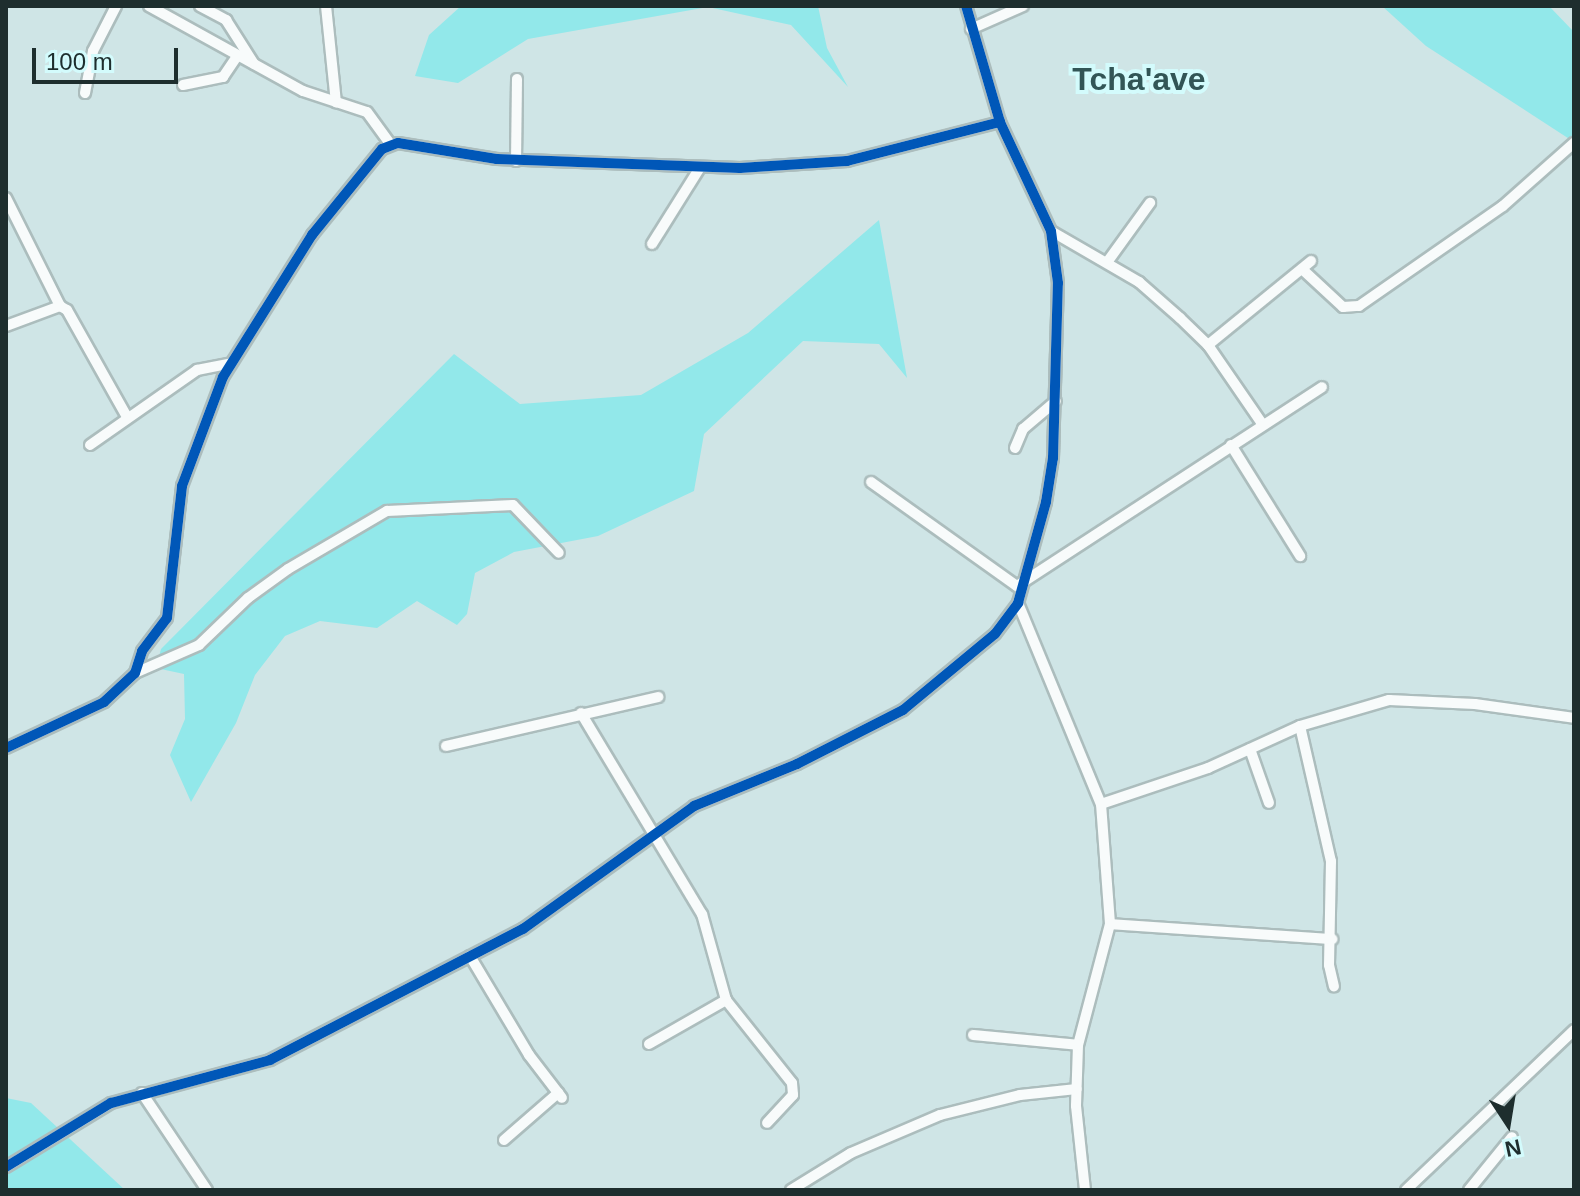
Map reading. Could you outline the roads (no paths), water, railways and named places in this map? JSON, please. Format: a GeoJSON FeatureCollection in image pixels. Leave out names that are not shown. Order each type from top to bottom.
{"type":"FeatureCollection","features":[{"type":"Feature","properties":{"kind":"street"},"geometry":{"type":"LineString","coordinates":[[85,93],[93,51],[116,6]]}},
{"type":"Feature","properties":{"kind":"street"},"geometry":{"type":"LineString","coordinates":[[149,6],[236,58],[336,102],[367,112],[390,144],[516,161],[699,169],[847,161],[1000,122]]}},
{"type":"Feature","properties":{"kind":"street"},"geometry":{"type":"LineString","coordinates":[[200,6],[226,20],[255,66]]}},
{"type":"Feature","properties":{"kind":"street"},"geometry":{"type":"LineString","coordinates":[[326,6],[336,102]]}},
{"type":"Feature","properties":{"kind":"street"},"geometry":{"type":"LineString","coordinates":[[6,1167],[74,1122],[142,1093],[195,1084],[270,1060],[561,906],[655,830],[743,782],[797,764],[903,710],[967,662],[1018,603],[1046,502],[1056,401],[1058,283],[1051,231],[1000,122],[966,6]]}},
{"type":"Feature","properties":{"kind":"street"},"geometry":{"type":"LineString","coordinates":[[971,29],[1023,6]]}},
{"type":"Feature","properties":{"kind":"street"},"geometry":{"type":"LineString","coordinates":[[183,85],[223,77],[236,58]]}},
{"type":"Feature","properties":{"kind":"street"},"geometry":{"type":"LineString","coordinates":[[516,161],[517,79]]}},
{"type":"Feature","properties":{"kind":"street"},"geometry":{"type":"LineString","coordinates":[[1302,269],[1343,307],[1359,306],[1503,206],[1574,143]]}},
{"type":"Feature","properties":{"kind":"street"},"geometry":{"type":"LineString","coordinates":[[135,673],[142,651],[167,618],[182,486],[200,427],[229,364],[330,210],[390,144]]}},
{"type":"Feature","properties":{"kind":"street"},"geometry":{"type":"LineString","coordinates":[[652,244],[699,169]]}},
{"type":"Feature","properties":{"kind":"street"},"geometry":{"type":"LineString","coordinates":[[6,198],[60,306],[127,417]]}},
{"type":"Feature","properties":{"kind":"street"},"geometry":{"type":"LineString","coordinates":[[1108,261],[1150,203]]}},
{"type":"Feature","properties":{"kind":"street"},"geometry":{"type":"LineString","coordinates":[[1051,231],[1108,261],[1139,282],[1208,345],[1261,422]]}},
{"type":"Feature","properties":{"kind":"street"},"geometry":{"type":"LineString","coordinates":[[1208,345],[1311,261]]}},
{"type":"Feature","properties":{"kind":"street"},"geometry":{"type":"LineString","coordinates":[[6,326],[60,306]]}},
{"type":"Feature","properties":{"kind":"street"},"geometry":{"type":"LineString","coordinates":[[90,445],[197,370],[229,364]]}},
{"type":"Feature","properties":{"kind":"street"},"geometry":{"type":"LineString","coordinates":[[871,482],[1010,583],[1024,584],[1261,422],[1322,387]]}},
{"type":"Feature","properties":{"kind":"street"},"geometry":{"type":"LineString","coordinates":[[1015,448],[1023,429],[1056,401]]}},
{"type":"Feature","properties":{"kind":"street"},"geometry":{"type":"LineString","coordinates":[[1231,445],[1300,556]]}},
{"type":"Feature","properties":{"kind":"street"},"geometry":{"type":"LineString","coordinates":[[6,748],[104,702],[135,673],[199,645],[248,598],[288,569],[387,511],[513,505],[559,553]]}},
{"type":"Feature","properties":{"kind":"street"},"geometry":{"type":"LineString","coordinates":[[1018,603],[1101,804],[1110,924],[1078,1045],[1077,1089],[1085,1190]]}},
{"type":"Feature","properties":{"kind":"street"},"geometry":{"type":"LineString","coordinates":[[446,746],[658,697]]}},
{"type":"Feature","properties":{"kind":"street"},"geometry":{"type":"LineString","coordinates":[[1101,804],[1250,749],[1300,726],[1364,705],[1410,699],[1574,718]]}},
{"type":"Feature","properties":{"kind":"street"},"geometry":{"type":"LineString","coordinates":[[581,713],[655,830],[670,866],[702,914],[726,1000],[794,1088],[767,1123]]}},
{"type":"Feature","properties":{"kind":"street"},"geometry":{"type":"LineString","coordinates":[[1300,726],[1331,861],[1334,986]]}},
{"type":"Feature","properties":{"kind":"street"},"geometry":{"type":"LineString","coordinates":[[1250,749],[1269,803]]}},
{"type":"Feature","properties":{"kind":"street"},"geometry":{"type":"LineString","coordinates":[[1110,924],[1332,939]]}},
{"type":"Feature","properties":{"kind":"street"},"geometry":{"type":"LineString","coordinates":[[470,956],[529,1055],[560,1096],[504,1140]]}},
{"type":"Feature","properties":{"kind":"street"},"geometry":{"type":"LineString","coordinates":[[649,1044],[726,1000]]}},
{"type":"Feature","properties":{"kind":"street"},"geometry":{"type":"LineString","coordinates":[[1406,1190],[1574,1030]]}},
{"type":"Feature","properties":{"kind":"street"},"geometry":{"type":"LineString","coordinates":[[973,1035],[1078,1045]]}},
{"type":"Feature","properties":{"kind":"street"},"geometry":{"type":"LineString","coordinates":[[791,1190],[851,1153],[940,1115],[1020,1095],[1077,1089]]}},
{"type":"Feature","properties":{"kind":"street"},"geometry":{"type":"LineString","coordinates":[[142,1093],[207,1190]]}},
{"type":"Feature","properties":{"kind":"street"},"geometry":{"type":"LineString","coordinates":[[1469,1190],[1512,1137]]}},
{"type":"Feature","properties":{"kind":"district","name":"Tcha'ave"},"geometry":{"type":"Point","coordinates":[1139,79]}}]}
